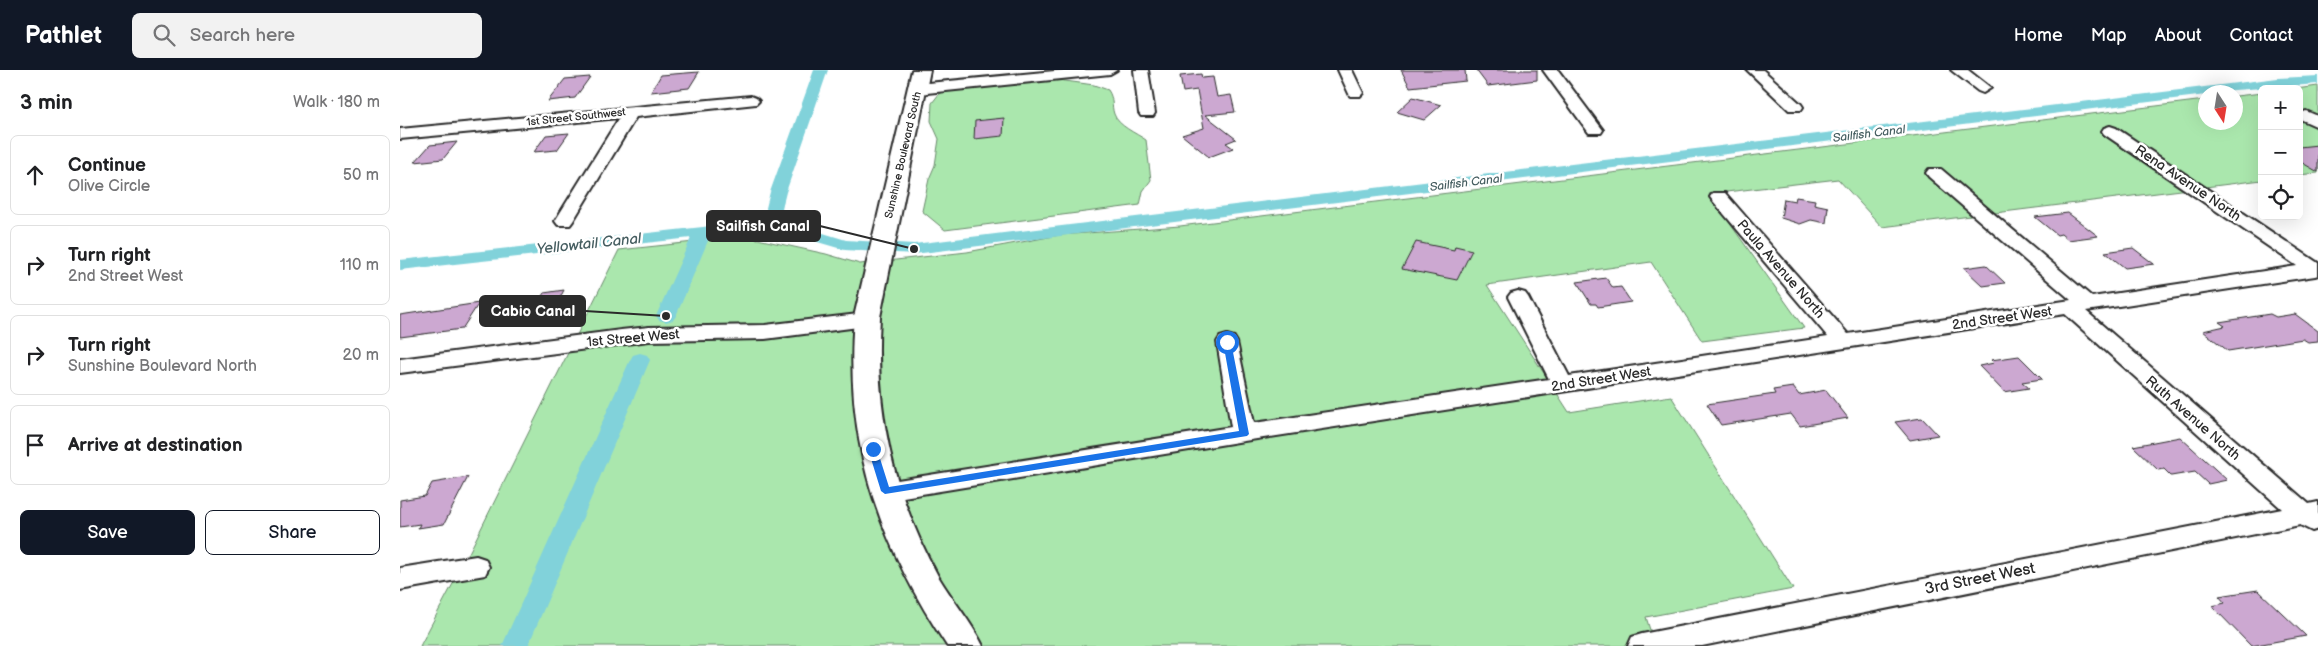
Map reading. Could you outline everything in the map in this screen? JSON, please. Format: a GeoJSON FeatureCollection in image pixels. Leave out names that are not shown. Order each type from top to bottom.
{"type":"FeatureCollection","features":[{"type":"Feature","properties":{"kind":"street"},"geometry":{"type":"LineString","coordinates":[[919,79],[1110,70]]}},
{"type":"Feature","properties":{"kind":"street"},"geometry":{"type":"LineString","coordinates":[[1141,70],[1147,113]]}},
{"type":"Feature","properties":{"kind":"street"},"geometry":{"type":"LineString","coordinates":[[1345,70],[1355,92]]}},
{"type":"Feature","properties":{"kind":"street"},"geometry":{"type":"LineString","coordinates":[[1550,70],[1595,130]]}},
{"type":"Feature","properties":{"kind":"street"},"geometry":{"type":"LineString","coordinates":[[1754,70],[1794,107]]}},
{"type":"Feature","properties":{"kind":"street"},"geometry":{"type":"LineString","coordinates":[[1958,70],[1983,88]]}},
{"type":"Feature","properties":{"kind":"street","name":"Sunshine Boulevard South"},"geometry":{"type":"LineString","coordinates":[[919,79],[876,268],[867,320],[865,365],[867,413],[873,449],[885,491],[905,542],[927,587],[966,646]]}},
{"type":"Feature","properties":{"kind":"street","name":"1st Street Southwest"},"geometry":{"type":"LineString","coordinates":[[400,134],[751,101]]}},
{"type":"Feature","properties":{"kind":"street"},"geometry":{"type":"LineString","coordinates":[[564,221],[631,112]]}},
{"type":"Feature","properties":{"kind":"street","name":"Rena Avenue North"},"geometry":{"type":"LineString","coordinates":[[2110,131],[2317,269]]}},
{"type":"Feature","properties":{"kind":"street","name":"Ruth Avenue North"},"geometry":{"type":"LineString","coordinates":[[1935,173],[2314,518]]}},
{"type":"Feature","properties":{"kind":"street","name":"Paula Avenue North"},"geometry":{"type":"LineString","coordinates":[[1719,197],[1844,341]]}},
{"type":"Feature","properties":{"kind":"street","name":"2nd Street West"},"geometry":{"type":"LineString","coordinates":[[885,491],[2317,269]]}},
{"type":"Feature","properties":{"kind":"street"},"geometry":{"type":"LineString","coordinates":[[1518,297],[1563,385]]}},
{"type":"Feature","properties":{"kind":"street","name":"1st Street West"},"geometry":{"type":"LineString","coordinates":[[400,366],[649,334],[765,332],[867,320]]}},
{"type":"Feature","properties":{"kind":"street"},"geometry":{"type":"LineString","coordinates":[[1227,342],[1244,434]]}},
{"type":"Feature","properties":{"kind":"street","name":"3rd Street West"},"geometry":{"type":"LineString","coordinates":[[1642,646],[2314,518]]}},
{"type":"Feature","properties":{"kind":"street"},"geometry":{"type":"LineString","coordinates":[[400,579],[476,567]]}},
{"type":"Feature","properties":{"kind":"green space"},"geometry":{"type":"Polygon","coordinates":[[[1037,77],[1094,85],[1108,90],[1114,114],[1119,122],[1146,140],[1151,180],[1143,191],[1140,205],[945,230],[922,211],[929,179],[935,165],[939,139],[931,121],[932,103],[946,85],[1037,77]]]}},
{"type":"Feature","properties":{"kind":"green space"},"geometry":{"type":"Polygon","coordinates":[[[2318,86],[2318,173],[2303,175],[2303,130],[2303,88],[2318,86]]]}},
{"type":"Feature","properties":{"kind":"green space"},"geometry":{"type":"Polygon","coordinates":[[[2258,93],[2258,180],[1882,227],[1838,179],[1709,194],[1804,328],[1702,341],[1651,262],[1487,285],[1569,412],[1671,396],[1793,589],[1646,617],[1655,646],[984,646],[940,580],[917,536],[897,486],[878,410],[878,318],[887,261],[967,252],[1060,235],[1180,226],[2198,101],[2198,130],[2243,130],[2243,95],[2258,93]]]}},
{"type":"Feature","properties":{"kind":"green space"},"geometry":{"type":"Polygon","coordinates":[[[753,238],[826,254],[860,264],[868,263],[854,356],[855,398],[863,457],[879,514],[901,569],[948,646],[420,646],[465,561],[619,250],[722,239],[753,238]]]}},
{"type":"Feature","properties":{"kind":"building"},"geometry":{"type":"Polygon","coordinates":[[[1401,70],[1465,70],[1466,81],[1410,87],[1401,70]]]}},
{"type":"Feature","properties":{"kind":"building"},"geometry":{"type":"Polygon","coordinates":[[[1476,70],[1537,70],[1537,80],[1488,86],[1476,70]]]}},
{"type":"Feature","properties":{"kind":"building"},"geometry":{"type":"Polygon","coordinates":[[[699,72],[689,88],[651,92],[661,75],[699,72]]]}},
{"type":"Feature","properties":{"kind":"building"},"geometry":{"type":"Polygon","coordinates":[[[1201,74],[1202,78],[1213,77],[1217,97],[1231,95],[1235,112],[1205,115],[1236,139],[1226,143],[1233,148],[1209,157],[1182,135],[1204,128],[1197,90],[1183,92],[1180,76],[1201,74]]]}},
{"type":"Feature","properties":{"kind":"building"},"geometry":{"type":"Polygon","coordinates":[[[590,77],[575,98],[548,101],[565,79],[590,77]]]}},
{"type":"Feature","properties":{"kind":"building"},"geometry":{"type":"Polygon","coordinates":[[[1413,97],[1441,105],[1424,120],[1397,112],[1413,97]]]}},
{"type":"Feature","properties":{"kind":"building"},"geometry":{"type":"Polygon","coordinates":[[[1004,118],[1003,136],[974,139],[975,121],[1004,118]]]}},
{"type":"Feature","properties":{"kind":"building"},"geometry":{"type":"Polygon","coordinates":[[[569,133],[557,150],[534,152],[546,135],[569,133]]]}},
{"type":"Feature","properties":{"kind":"building"},"geometry":{"type":"Polygon","coordinates":[[[457,142],[443,159],[415,162],[430,145],[457,142]]]}},
{"type":"Feature","properties":{"kind":"building"},"geometry":{"type":"Polygon","coordinates":[[[2318,145],[2318,172],[2303,163],[2303,147],[2318,145]]]}},
{"type":"Feature","properties":{"kind":"building"},"geometry":{"type":"Polygon","coordinates":[[[1796,197],[1815,200],[1814,204],[1828,207],[1826,223],[1811,220],[1800,224],[1781,218],[1784,199],[1795,201],[1796,197]]]}},
{"type":"Feature","properties":{"kind":"building"},"geometry":{"type":"Polygon","coordinates":[[[2068,213],[2098,236],[2068,240],[2061,234],[2057,235],[2035,217],[2068,213]]]}},
{"type":"Feature","properties":{"kind":"building"},"geometry":{"type":"Polygon","coordinates":[[[1416,242],[1454,250],[1455,246],[1472,250],[1457,280],[1402,269],[1416,242]]]}},
{"type":"Feature","properties":{"kind":"building"},"geometry":{"type":"Polygon","coordinates":[[[2133,248],[2154,264],[2125,268],[2105,252],[2133,248]]]}},
{"type":"Feature","properties":{"kind":"building"},"geometry":{"type":"Polygon","coordinates":[[[1986,265],[2005,283],[1983,286],[1964,268],[1986,265]]]}},
{"type":"Feature","properties":{"kind":"building"},"geometry":{"type":"Polygon","coordinates":[[[1606,278],[1613,288],[1621,287],[1631,302],[1598,307],[1596,304],[1591,304],[1577,282],[1606,278]]]}},
{"type":"Feature","properties":{"kind":"building"},"geometry":{"type":"Polygon","coordinates":[[[564,290],[550,317],[525,320],[544,293],[564,290]]]}},
{"type":"Feature","properties":{"kind":"building"},"geometry":{"type":"Polygon","coordinates":[[[479,303],[462,329],[400,337],[400,315],[479,303]]]}},
{"type":"Feature","properties":{"kind":"building"},"geometry":{"type":"Polygon","coordinates":[[[2270,314],[2276,317],[2295,314],[2318,331],[2318,341],[2308,342],[2303,339],[2228,351],[2203,331],[2225,326],[2219,322],[2270,314]]]}},
{"type":"Feature","properties":{"kind":"building"},"geometry":{"type":"Polygon","coordinates":[[[2019,356],[2042,379],[2022,382],[2029,388],[2004,392],[1979,366],[1994,363],[1991,360],[2019,356]]]}},
{"type":"Feature","properties":{"kind":"building"},"geometry":{"type":"Polygon","coordinates":[[[1793,387],[1799,395],[1826,390],[1848,418],[1800,426],[1791,414],[1721,425],[1707,404],[1775,394],[1773,390],[1793,387]]]}},
{"type":"Feature","properties":{"kind":"building"},"geometry":{"type":"Polygon","coordinates":[[[1922,418],[1938,435],[1910,440],[1895,422],[1922,418]]]}},
{"type":"Feature","properties":{"kind":"building"},"geometry":{"type":"Polygon","coordinates":[[[2180,437],[2227,480],[2208,484],[2195,472],[2171,476],[2164,469],[2158,470],[2133,446],[2180,437]]]}},
{"type":"Feature","properties":{"kind":"building"},"geometry":{"type":"Polygon","coordinates":[[[468,477],[444,524],[418,528],[420,524],[400,527],[400,500],[425,496],[432,483],[468,477]]]}},
{"type":"Feature","properties":{"kind":"building"},"geometry":{"type":"Polygon","coordinates":[[[2258,590],[2306,636],[2251,646],[2212,606],[2225,603],[2219,596],[2258,590]]]}},
{"type":"Feature","properties":{"kind":"waterway","name":"Sailfish Canal"},"geometry":{"type":"LineString","coordinates":[[777,219],[774,208],[778,192],[821,70]]}},
{"type":"Feature","properties":{"kind":"waterway","name":"Sailfish Canal"},"geometry":{"type":"LineString","coordinates":[[777,219],[779,225],[845,245],[914,249],[2278,82],[2318,80]]}},
{"type":"Feature","properties":{"kind":"waterway","name":"Yellowtail Canal"},"geometry":{"type":"LineString","coordinates":[[703,232],[777,219]]}},
{"type":"Feature","properties":{"kind":"waterway","name":"Yellowtail Canal"},"geometry":{"type":"LineString","coordinates":[[400,265],[703,232]]}},
{"type":"Feature","properties":{"kind":"waterway"},"geometry":{"type":"LineString","coordinates":[[666,316],[703,232]]}},
{"type":"Feature","properties":{"kind":"waterway"},"geometry":{"type":"LineString","coordinates":[[515,646],[640,360]]}},
{"type":"Feature","properties":{"kind":"place","name":"Sailfish Canal"},"geometry":{"type":"Point","coordinates":[914,249]}},
{"type":"Feature","properties":{"kind":"place","name":"Cabio Canal"},"geometry":{"type":"Point","coordinates":[666,316]}},
{"type":"Feature","properties":{"kind":"route"},"geometry":{"type":"LineString","coordinates":[[873,449],[885,491],[1244,434],[1227,342]]}}]}
